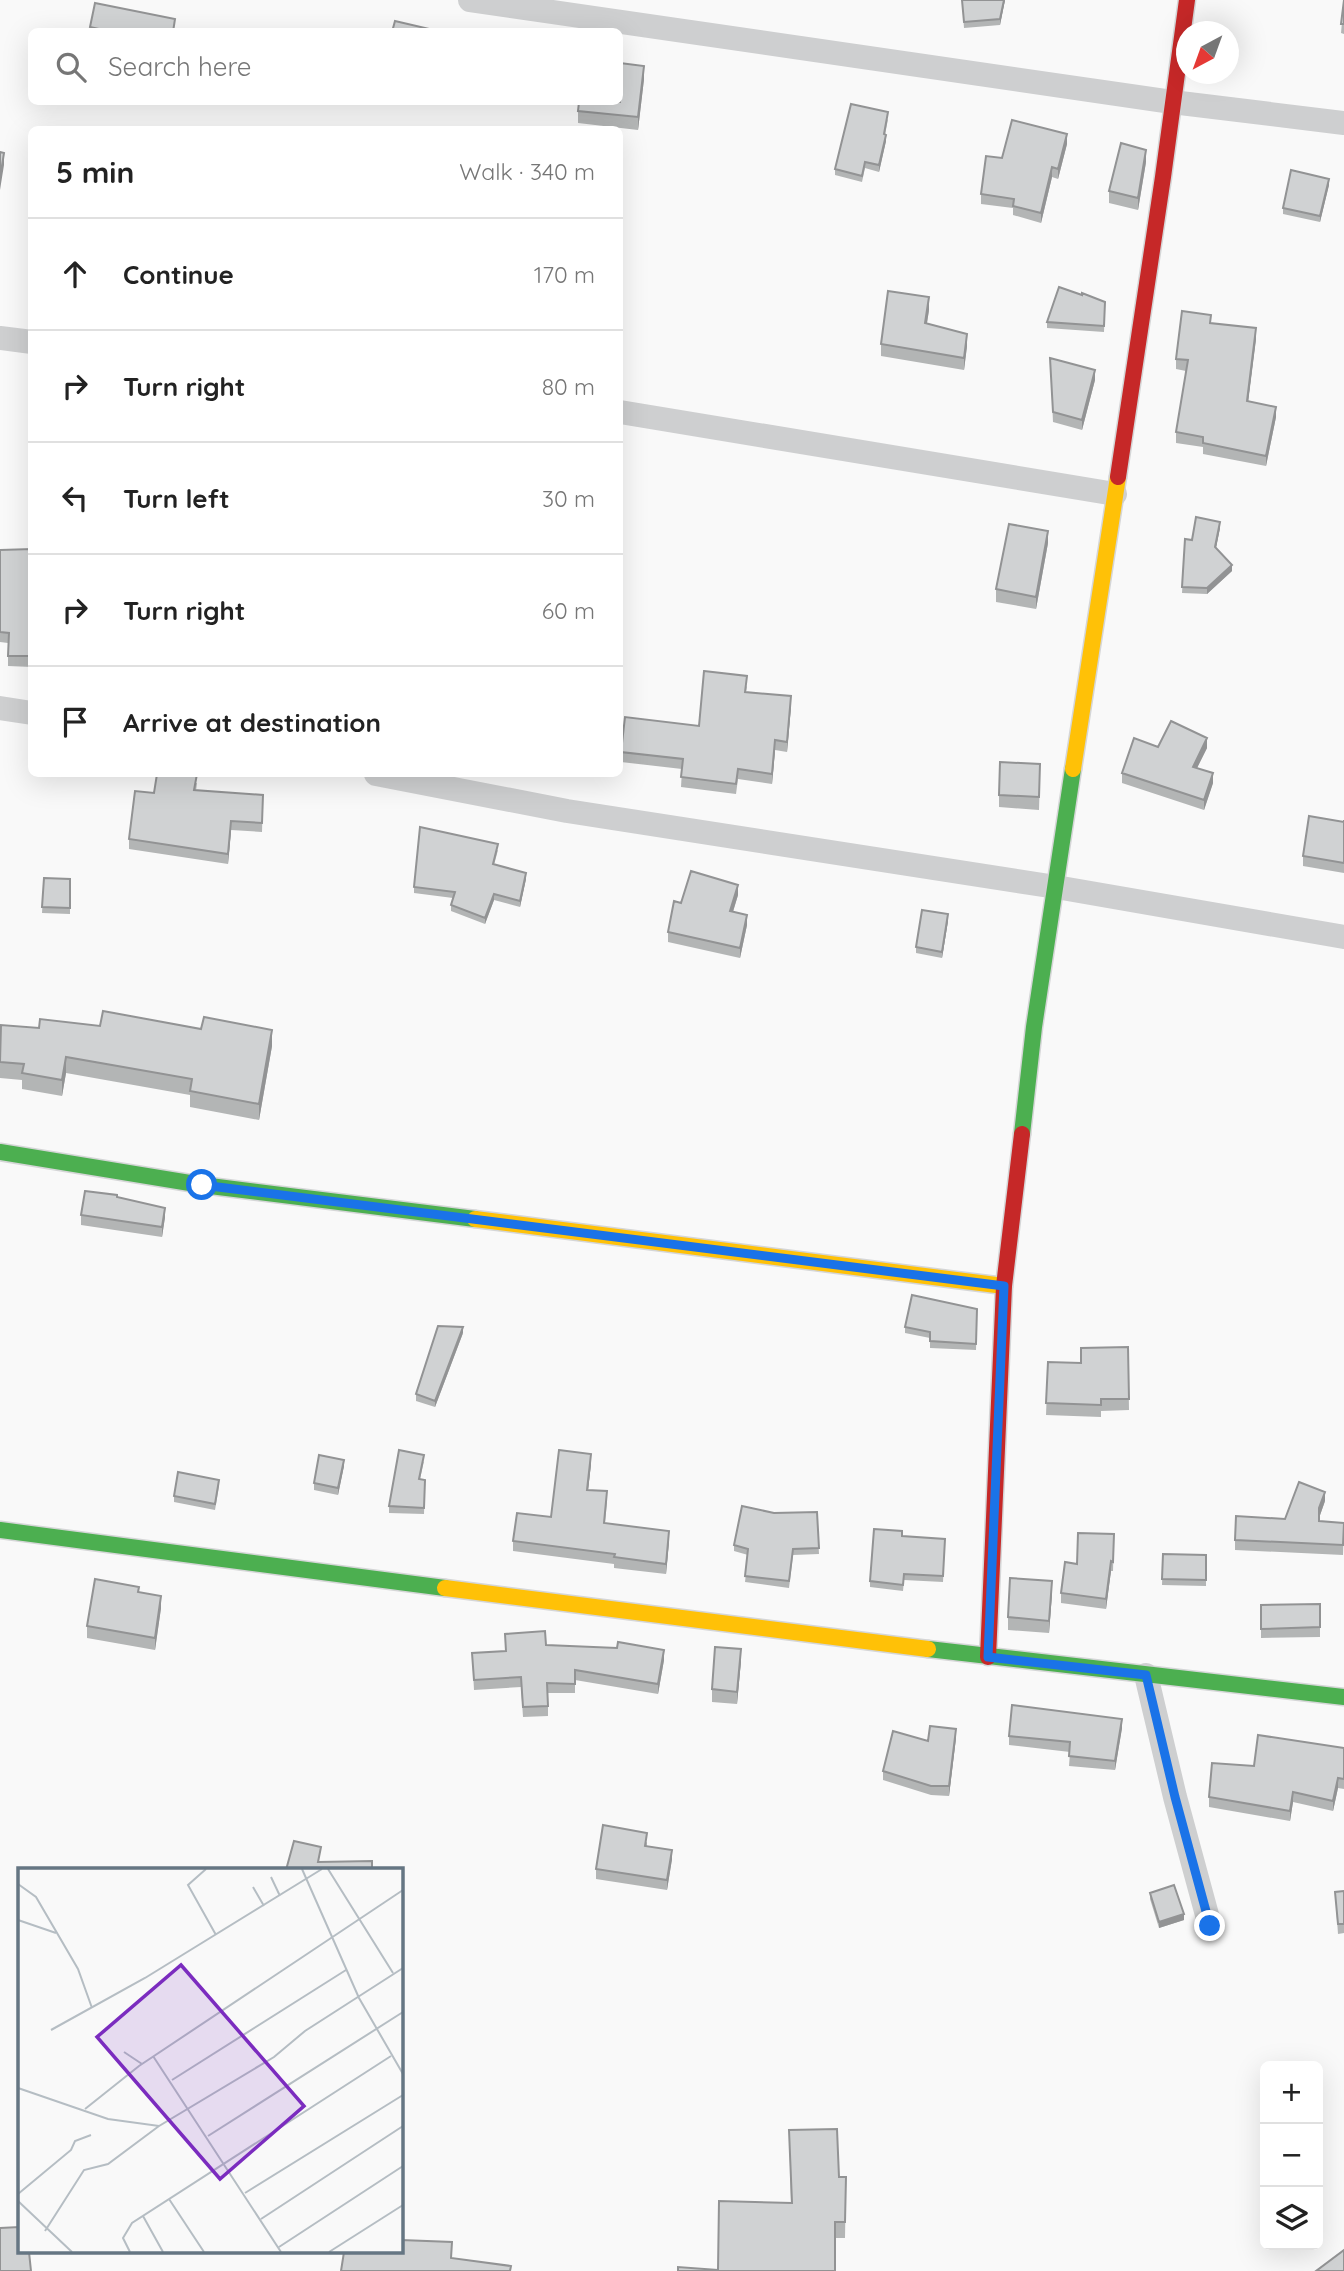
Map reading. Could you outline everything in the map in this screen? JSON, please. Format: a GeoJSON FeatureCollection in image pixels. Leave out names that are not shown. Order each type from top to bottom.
{"type":"FeatureCollection","features":[{"type":"Feature","properties":{"kind":"street"},"geometry":{"type":"LineString","coordinates":[[470,0],[1172,102],[1344,123]]}},
{"type":"Feature","properties":{"kind":"street"},"geometry":{"type":"LineString","coordinates":[[988,1657],[1004,1286],[1034,1027],[1163,177],[1187,0]]}},
{"type":"Feature","properties":{"kind":"street"},"geometry":{"type":"LineString","coordinates":[[0,338],[28,342]]}},
{"type":"Feature","properties":{"kind":"street"},"geometry":{"type":"LineString","coordinates":[[623,412],[1115,494]]}},
{"type":"Feature","properties":{"kind":"street"},"geometry":{"type":"LineString","coordinates":[[0,708],[28,712]]}},
{"type":"Feature","properties":{"kind":"street"},"geometry":{"type":"LineString","coordinates":[[391,777],[567,811],[1056,887],[1344,937]]}},
{"type":"Feature","properties":{"kind":"street"},"geometry":{"type":"LineString","coordinates":[[0,1152],[216,1187],[1004,1286]]}},
{"type":"Feature","properties":{"kind":"street"},"geometry":{"type":"LineString","coordinates":[[0,1530],[988,1657],[1344,1697]]}},
{"type":"Feature","properties":{"kind":"street"},"geometry":{"type":"LineString","coordinates":[[1146,1675],[1210,1926]]}},
{"type":"Feature","properties":{"kind":"building"},"geometry":{"type":"Polygon","coordinates":[[[962,0],[1004,0],[1000,19],[964,22],[962,0]]]}},
{"type":"Feature","properties":{"kind":"building"},"geometry":{"type":"Polygon","coordinates":[[[1344,0],[1344,24],[1341,24],[1344,0]]]}},
{"type":"Feature","properties":{"kind":"building"},"geometry":{"type":"Polygon","coordinates":[[[95,3],[175,19],[174,28],[90,27],[95,3]]]}},
{"type":"Feature","properties":{"kind":"building"},"geometry":{"type":"Polygon","coordinates":[[[395,21],[425,28],[393,28],[395,21]]]}},
{"type":"Feature","properties":{"kind":"building"},"geometry":{"type":"Polygon","coordinates":[[[623,63],[644,66],[638,117],[578,111],[579,105],[623,105],[623,63]]]}},
{"type":"Feature","properties":{"kind":"building"},"geometry":{"type":"Polygon","coordinates":[[[851,104],[888,112],[879,165],[865,162],[862,176],[835,169],[851,104]]]}},
{"type":"Feature","properties":{"kind":"building"},"geometry":{"type":"Polygon","coordinates":[[[1012,120],[1067,134],[1058,169],[1052,167],[1041,213],[1013,206],[1014,199],[981,194],[986,156],[1002,158],[1012,120]]]}},
{"type":"Feature","properties":{"kind":"building"},"geometry":{"type":"Polygon","coordinates":[[[1121,143],[1146,150],[1138,198],[1109,191],[1121,143]]]}},
{"type":"Feature","properties":{"kind":"building"},"geometry":{"type":"Polygon","coordinates":[[[0,152],[4,153],[0,178],[0,152]]]}},
{"type":"Feature","properties":{"kind":"building"},"geometry":{"type":"Polygon","coordinates":[[[1291,170],[1329,179],[1320,216],[1283,208],[1291,170]]]}},
{"type":"Feature","properties":{"kind":"building"},"geometry":{"type":"Polygon","coordinates":[[[1059,287],[1105,302],[1104,326],[1047,322],[1059,287]]]}},
{"type":"Feature","properties":{"kind":"building"},"geometry":{"type":"Polygon","coordinates":[[[888,291],[929,297],[925,323],[967,334],[964,358],[881,344],[888,291]]]}},
{"type":"Feature","properties":{"kind":"building"},"geometry":{"type":"Polygon","coordinates":[[[1182,311],[1211,315],[1210,323],[1256,328],[1247,401],[1276,407],[1266,456],[1203,443],[1203,437],[1176,432],[1188,360],[1176,359],[1182,311]]]}},
{"type":"Feature","properties":{"kind":"building"},"geometry":{"type":"Polygon","coordinates":[[[1050,358],[1095,370],[1082,420],[1053,412],[1050,358]]]}},
{"type":"Feature","properties":{"kind":"building"},"geometry":{"type":"Polygon","coordinates":[[[1196,517],[1220,522],[1215,547],[1232,565],[1207,588],[1182,587],[1185,539],[1192,540],[1196,517]]]}},
{"type":"Feature","properties":{"kind":"building"},"geometry":{"type":"Polygon","coordinates":[[[1009,524],[1048,531],[1036,597],[996,589],[1009,524]]]}},
{"type":"Feature","properties":{"kind":"building"},"geometry":{"type":"Polygon","coordinates":[[[28,549],[28,656],[8,656],[9,633],[0,632],[0,550],[28,549]]]}},
{"type":"Feature","properties":{"kind":"building"},"geometry":{"type":"Polygon","coordinates":[[[704,671],[747,676],[745,692],[791,696],[787,742],[775,740],[772,774],[738,769],[736,784],[681,777],[683,759],[623,752],[625,717],[699,726],[704,671]]]}},
{"type":"Feature","properties":{"kind":"building"},"geometry":{"type":"Polygon","coordinates":[[[1171,721],[1207,738],[1193,767],[1213,773],[1204,800],[1122,773],[1134,738],[1158,747],[1171,721]]]}},
{"type":"Feature","properties":{"kind":"building"},"geometry":{"type":"Polygon","coordinates":[[[1000,762],[1040,764],[1039,797],[999,795],[1000,762]]]}},
{"type":"Feature","properties":{"kind":"building"},"geometry":{"type":"Polygon","coordinates":[[[157,777],[196,777],[194,790],[263,795],[262,823],[231,821],[228,854],[129,839],[135,791],[154,793],[157,777]]]}},
{"type":"Feature","properties":{"kind":"building"},"geometry":{"type":"Polygon","coordinates":[[[1309,816],[1344,822],[1344,863],[1303,856],[1309,816]]]}},
{"type":"Feature","properties":{"kind":"building"},"geometry":{"type":"Polygon","coordinates":[[[420,827],[498,844],[493,864],[526,873],[520,901],[494,894],[485,918],[451,905],[455,892],[414,887],[420,827]]]}},
{"type":"Feature","properties":{"kind":"building"},"geometry":{"type":"Polygon","coordinates":[[[691,871],[738,885],[730,911],[747,915],[740,948],[668,932],[674,901],[681,903],[691,871]]]}},
{"type":"Feature","properties":{"kind":"building"},"geometry":{"type":"Polygon","coordinates":[[[44,878],[70,879],[70,908],[42,907],[44,878]]]}},
{"type":"Feature","properties":{"kind":"building"},"geometry":{"type":"Polygon","coordinates":[[[922,910],[948,914],[942,952],[916,947],[922,910]]]}},
{"type":"Feature","properties":{"kind":"building"},"geometry":{"type":"Polygon","coordinates":[[[103,1011],[201,1029],[204,1017],[272,1030],[259,1104],[190,1091],[192,1079],[66,1057],[62,1080],[22,1073],[24,1064],[0,1062],[1,1025],[39,1028],[40,1019],[100,1026],[103,1011]]]}},
{"type":"Feature","properties":{"kind":"building"},"geometry":{"type":"Polygon","coordinates":[[[85,1191],[117,1195],[165,1208],[162,1227],[81,1215],[85,1191]]]}},
{"type":"Feature","properties":{"kind":"building"},"geometry":{"type":"Polygon","coordinates":[[[912,1295],[977,1309],[976,1344],[930,1341],[930,1332],[905,1327],[912,1295]]]}},
{"type":"Feature","properties":{"kind":"building"},"geometry":{"type":"Polygon","coordinates":[[[438,1326],[463,1327],[435,1401],[416,1394],[438,1326]]]}},
{"type":"Feature","properties":{"kind":"building"},"geometry":{"type":"Polygon","coordinates":[[[1128,1347],[1129,1399],[1101,1399],[1101,1405],[1046,1403],[1048,1362],[1081,1363],[1081,1348],[1128,1347]]]}},
{"type":"Feature","properties":{"kind":"building"},"geometry":{"type":"Polygon","coordinates":[[[399,1450],[424,1455],[419,1479],[425,1480],[424,1508],[389,1506],[399,1450]]]}},
{"type":"Feature","properties":{"kind":"building"},"geometry":{"type":"Polygon","coordinates":[[[559,1450],[591,1454],[587,1490],[607,1491],[604,1523],[669,1531],[666,1564],[614,1557],[615,1554],[513,1541],[517,1513],[551,1517],[559,1450]]]}},
{"type":"Feature","properties":{"kind":"building"},"geometry":{"type":"Polygon","coordinates":[[[319,1455],[344,1460],[338,1488],[314,1483],[319,1455]]]}},
{"type":"Feature","properties":{"kind":"building"},"geometry":{"type":"Polygon","coordinates":[[[178,1472],[219,1480],[215,1504],[174,1496],[178,1472]]]}},
{"type":"Feature","properties":{"kind":"building"},"geometry":{"type":"Polygon","coordinates":[[[1299,1482],[1325,1492],[1319,1508],[1319,1521],[1344,1523],[1343,1545],[1235,1540],[1236,1516],[1285,1519],[1299,1482]]]}},
{"type":"Feature","properties":{"kind":"building"},"geometry":{"type":"Polygon","coordinates":[[[742,1506],[774,1513],[817,1512],[819,1548],[793,1549],[789,1581],[745,1576],[748,1549],[734,1545],[742,1506]]]}},
{"type":"Feature","properties":{"kind":"building"},"geometry":{"type":"Polygon","coordinates":[[[874,1529],[902,1531],[902,1536],[945,1539],[943,1576],[904,1574],[903,1585],[870,1581],[874,1529]]]}},
{"type":"Feature","properties":{"kind":"building"},"geometry":{"type":"Polygon","coordinates":[[[1078,1533],[1114,1534],[1113,1562],[1111,1561],[1106,1599],[1061,1593],[1065,1562],[1077,1564],[1078,1533]]]}},
{"type":"Feature","properties":{"kind":"building"},"geometry":{"type":"Polygon","coordinates":[[[1163,1554],[1206,1555],[1206,1580],[1162,1579],[1163,1554]]]}},
{"type":"Feature","properties":{"kind":"building"},"geometry":{"type":"Polygon","coordinates":[[[1010,1578],[1052,1581],[1049,1621],[1008,1617],[1010,1578]]]}},
{"type":"Feature","properties":{"kind":"building"},"geometry":{"type":"Polygon","coordinates":[[[95,1579],[139,1587],[138,1592],[161,1596],[155,1638],[87,1626],[95,1579]]]}},
{"type":"Feature","properties":{"kind":"building"},"geometry":{"type":"Polygon","coordinates":[[[1320,1604],[1320,1627],[1261,1629],[1261,1605],[1320,1604]]]}},
{"type":"Feature","properties":{"kind":"building"},"geometry":{"type":"Polygon","coordinates":[[[545,1631],[546,1645],[617,1648],[618,1642],[664,1650],[658,1684],[575,1670],[575,1684],[547,1683],[548,1706],[523,1707],[521,1677],[474,1680],[472,1653],[506,1651],[505,1634],[545,1631]]]}},
{"type":"Feature","properties":{"kind":"building"},"geometry":{"type":"Polygon","coordinates":[[[715,1647],[741,1649],[737,1692],[712,1689],[715,1647]]]}},
{"type":"Feature","properties":{"kind":"building"},"geometry":{"type":"Polygon","coordinates":[[[1012,1705],[1122,1719],[1115,1761],[1069,1756],[1070,1742],[1009,1736],[1012,1705]]]}},
{"type":"Feature","properties":{"kind":"building"},"geometry":{"type":"Polygon","coordinates":[[[930,1726],[956,1729],[949,1786],[931,1786],[883,1771],[893,1731],[928,1741],[930,1726]]]}},
{"type":"Feature","properties":{"kind":"building"},"geometry":{"type":"Polygon","coordinates":[[[1258,1735],[1344,1748],[1344,1779],[1338,1778],[1333,1801],[1293,1792],[1290,1811],[1209,1797],[1212,1763],[1254,1766],[1258,1735]]]}},
{"type":"Feature","properties":{"kind":"building"},"geometry":{"type":"Polygon","coordinates":[[[603,1825],[647,1833],[645,1846],[672,1850],[667,1880],[596,1869],[603,1825]]]}},
{"type":"Feature","properties":{"kind":"building"},"geometry":{"type":"Polygon","coordinates":[[[294,1841],[321,1847],[318,1862],[372,1861],[372,1868],[287,1868],[294,1841]]]}},
{"type":"Feature","properties":{"kind":"building"},"geometry":{"type":"Polygon","coordinates":[[[1174,1885],[1184,1914],[1159,1922],[1150,1893],[1174,1885]]]}},
{"type":"Feature","properties":{"kind":"building"},"geometry":{"type":"Polygon","coordinates":[[[1344,1891],[1344,1924],[1338,1924],[1335,1892],[1344,1891]]]}},
{"type":"Feature","properties":{"kind":"building"},"geometry":{"type":"Polygon","coordinates":[[[837,2129],[839,2177],[846,2177],[845,2222],[835,2222],[835,2271],[678,2271],[678,2267],[718,2270],[719,2201],[792,2203],[789,2130],[837,2129]]]}},
{"type":"Feature","properties":{"kind":"building"},"geometry":{"type":"Polygon","coordinates":[[[18,2227],[18,2254],[29,2254],[31,2271],[0,2271],[0,2228],[18,2227]]]}},
{"type":"Feature","properties":{"kind":"building"},"geometry":{"type":"Polygon","coordinates":[[[402,2240],[452,2242],[451,2258],[511,2266],[510,2271],[341,2271],[344,2254],[402,2254],[402,2240]]]}},
{"type":"Feature","properties":{"kind":"building"},"geometry":{"type":"Polygon","coordinates":[[[1344,2250],[1344,2271],[1316,2271],[1344,2250]]]}},
{"type":"Feature","properties":{"kind":"traffic: fast"},"geometry":{"type":"LineString","coordinates":[[1022,1134],[1034,1027],[1073,769]]}},
{"type":"Feature","properties":{"kind":"traffic: fast"},"geometry":{"type":"LineString","coordinates":[[0,1152],[202,1185],[475,1219]]}},
{"type":"Feature","properties":{"kind":"traffic: fast"},"geometry":{"type":"LineString","coordinates":[[0,1530],[445,1588]]}},
{"type":"Feature","properties":{"kind":"traffic: fast"},"geometry":{"type":"LineString","coordinates":[[928,1649],[1344,1697]]}},
{"type":"Feature","properties":{"kind":"traffic: slow"},"geometry":{"type":"LineString","coordinates":[[1073,769],[1118,477]]}},
{"type":"Feature","properties":{"kind":"traffic: slow"},"geometry":{"type":"LineString","coordinates":[[475,1219],[1004,1286]]}},
{"type":"Feature","properties":{"kind":"traffic: slow"},"geometry":{"type":"LineString","coordinates":[[445,1588],[928,1649]]}},
{"type":"Feature","properties":{"kind":"traffic: jam"},"geometry":{"type":"LineString","coordinates":[[1118,477],[1187,0]]}},
{"type":"Feature","properties":{"kind":"traffic: jam"},"geometry":{"type":"LineString","coordinates":[[988,1657],[1004,1286],[1022,1134]]}},
{"type":"Feature","properties":{"kind":"route"},"geometry":{"type":"LineString","coordinates":[[202,1185],[1004,1286],[988,1657],[1146,1675],[1210,1926]]}}]}
